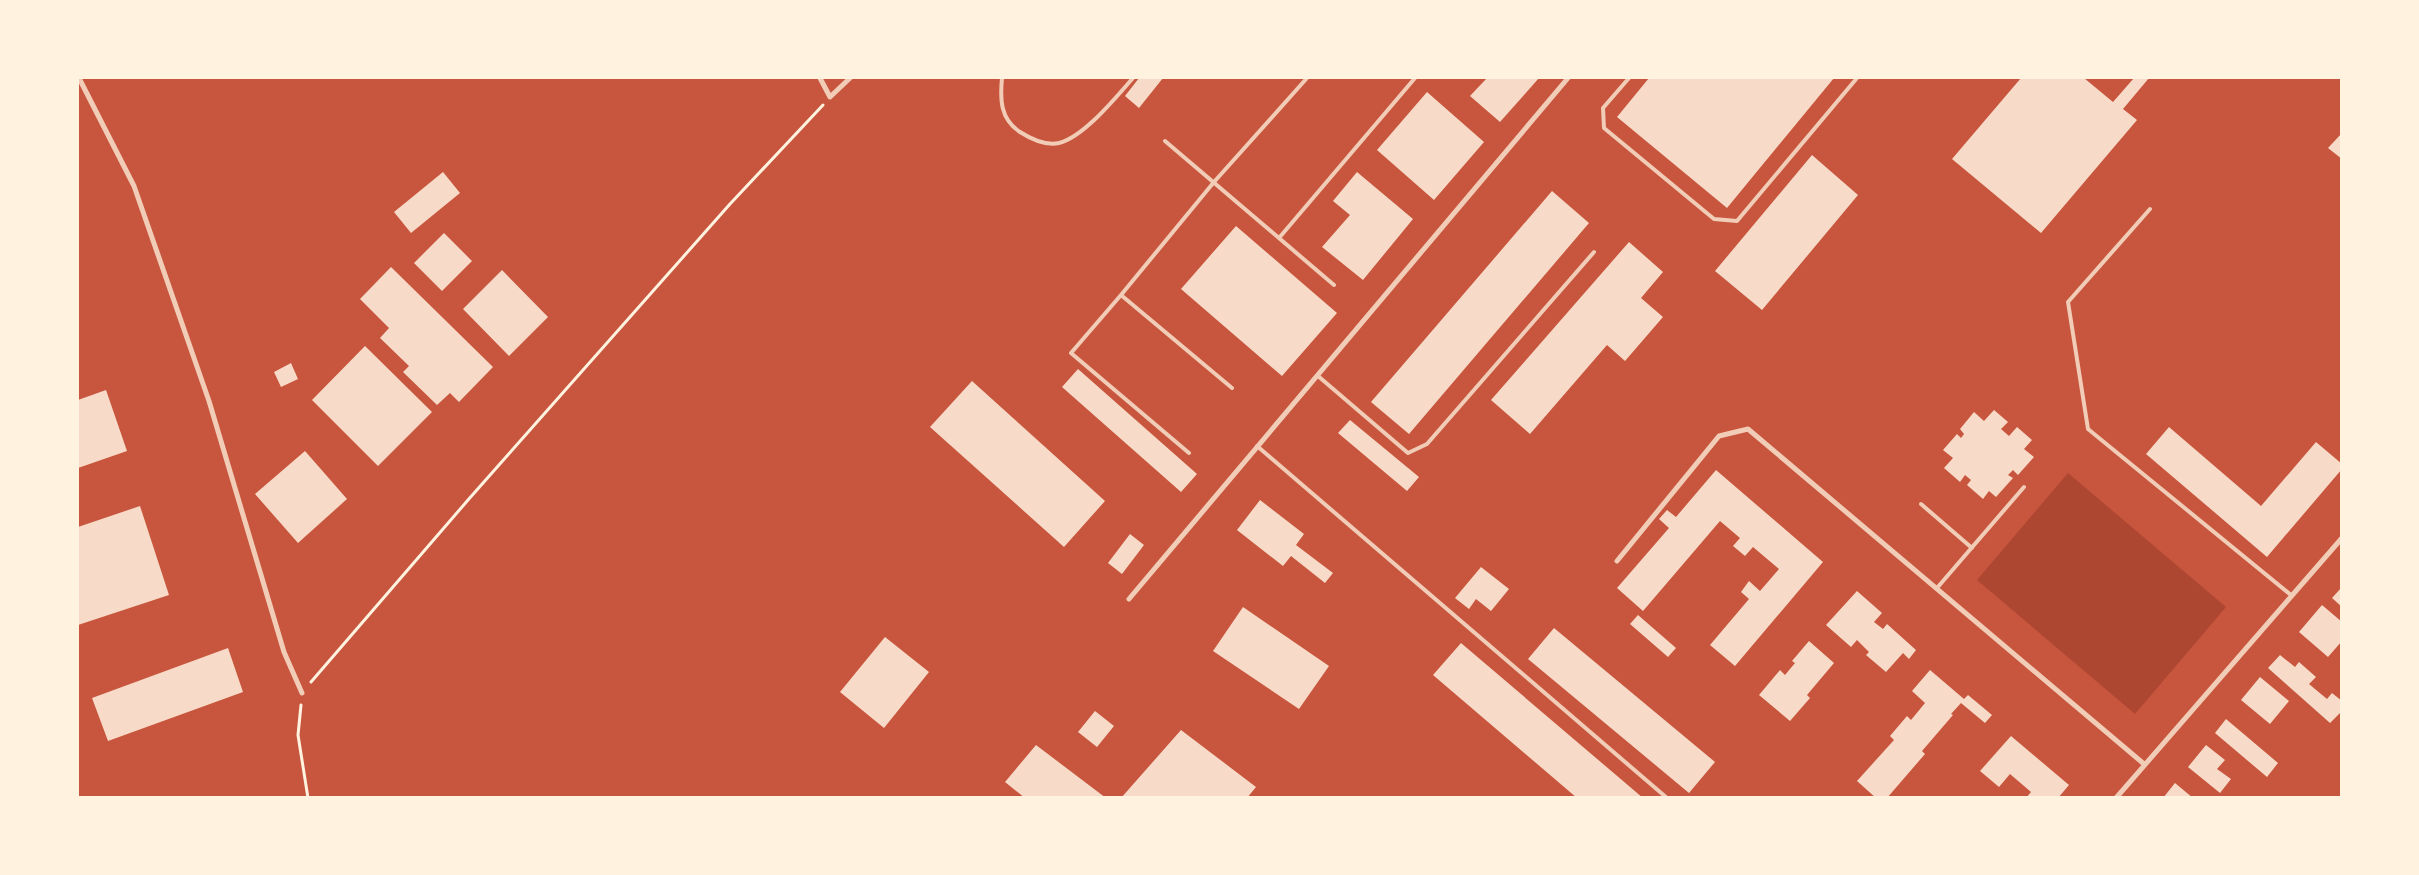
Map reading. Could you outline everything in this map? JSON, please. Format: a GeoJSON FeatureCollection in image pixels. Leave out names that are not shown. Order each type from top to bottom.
{"type":"FeatureCollection","features":[{"type":"Feature","properties":{"kind":"street"},"geometry":{"type":"LineString","coordinates":[[79,78],[134,186],[209,401],[284,652],[302,693]]}},
{"type":"Feature","properties":{"kind":"street"},"geometry":{"type":"LineString","coordinates":[[820,78],[830,97],[850,78]]}},
{"type":"Feature","properties":{"kind":"street"},"geometry":{"type":"LineString","coordinates":[[1129,599],[1568,78]]}},
{"type":"Feature","properties":{"kind":"street"},"geometry":{"type":"LineString","coordinates":[[1617,561],[1719,436],[1748,429],[2144,764]]}},
{"type":"Feature","properties":{"kind":"street"},"geometry":{"type":"LineString","coordinates":[[2116,798],[2342,538]]}},
{"type":"Feature","properties":{"kind":"lane"},"geometry":{"type":"LineString","coordinates":[[1002,78],[1000,93],[1002,111],[1012,127],[1035,141],[1058,143],[1080,132],[1132,78]]}},
{"type":"Feature","properties":{"kind":"lane"},"geometry":{"type":"LineString","coordinates":[[1189,452],[1071,353],[1214,182],[1307,78]]}},
{"type":"Feature","properties":{"kind":"lane"},"geometry":{"type":"LineString","coordinates":[[1279,238],[1415,78]]}},
{"type":"Feature","properties":{"kind":"lane"},"geometry":{"type":"LineString","coordinates":[[1629,78],[1603,108],[1604,128],[1714,219],[1737,221],[1857,78]]}},
{"type":"Feature","properties":{"kind":"lane"},"geometry":{"type":"LineString","coordinates":[[1165,141],[1334,285]]}},
{"type":"Feature","properties":{"kind":"lane"},"geometry":{"type":"LineString","coordinates":[[2150,209],[2068,302],[2088,429],[2291,596]]}},
{"type":"Feature","properties":{"kind":"lane"},"geometry":{"type":"LineString","coordinates":[[1318,376],[1408,452],[1427,444],[1594,252]]}},
{"type":"Feature","properties":{"kind":"lane"},"geometry":{"type":"LineString","coordinates":[[1121,295],[1232,388]]}},
{"type":"Feature","properties":{"kind":"lane"},"geometry":{"type":"LineString","coordinates":[[1257,446],[1667,798]]}},
{"type":"Feature","properties":{"kind":"lane"},"geometry":{"type":"LineString","coordinates":[[1937,588],[2024,487]]}},
{"type":"Feature","properties":{"kind":"lane"},"geometry":{"type":"LineString","coordinates":[[1920,504],[1972,548]]}},
{"type":"Feature","properties":{"kind":"path"},"geometry":{"type":"LineString","coordinates":[[308,798],[298,735],[302,693],[468,500],[730,204],[830,97]]}},
{"type":"Feature","properties":{"kind":"shaded area"},"geometry":{"type":"Polygon","coordinates":[[[2068,473],[2226,607],[2135,714],[1977,580],[2068,473]]]}},
{"type":"Feature","properties":{"kind":"building"},"geometry":{"type":"Polygon","coordinates":[[[1139,78],[1163,78],[1139,108],[1125,96],[1139,78]]]}},
{"type":"Feature","properties":{"kind":"building"},"geometry":{"type":"Polygon","coordinates":[[[1487,78],[1539,78],[1500,122],[1470,96],[1487,78]]]}},
{"type":"Feature","properties":{"kind":"building"},"geometry":{"type":"Polygon","coordinates":[[[1649,78],[1834,78],[1727,208],[1617,117],[1649,78]]]}},
{"type":"Feature","properties":{"kind":"building"},"geometry":{"type":"Polygon","coordinates":[[[2021,78],[2084,78],[2113,102],[2134,78],[2149,78],[2123,109],[2137,120],[2041,233],[1952,159],[2021,78]]]}},
{"type":"Feature","properties":{"kind":"building"},"geometry":{"type":"Polygon","coordinates":[[[1427,92],[1484,142],[1434,200],[1377,150],[1427,92]]]}},
{"type":"Feature","properties":{"kind":"building"},"geometry":{"type":"Polygon","coordinates":[[[2342,133],[2342,159],[2328,148],[2342,133]]]}},
{"type":"Feature","properties":{"kind":"building"},"geometry":{"type":"Polygon","coordinates":[[[1812,155],[1858,195],[1762,310],[1715,271],[1812,155]]]}},
{"type":"Feature","properties":{"kind":"building"},"geometry":{"type":"Polygon","coordinates":[[[443,172],[460,193],[411,233],[394,212],[443,172]]]}},
{"type":"Feature","properties":{"kind":"building"},"geometry":{"type":"Polygon","coordinates":[[[1357,172],[1413,219],[1363,280],[1322,247],[1350,215],[1333,201],[1357,172]]]}},
{"type":"Feature","properties":{"kind":"building"},"geometry":{"type":"Polygon","coordinates":[[[1552,191],[1589,223],[1409,434],[1371,402],[1552,191]]]}},
{"type":"Feature","properties":{"kind":"building"},"geometry":{"type":"Polygon","coordinates":[[[1236,226],[1337,313],[1282,376],[1181,289],[1236,226]]]}},
{"type":"Feature","properties":{"kind":"building"},"geometry":{"type":"Polygon","coordinates":[[[444,233],[472,261],[442,291],[414,263],[444,233]]]}},
{"type":"Feature","properties":{"kind":"building"},"geometry":{"type":"Polygon","coordinates":[[[1629,242],[1663,272],[1641,298],[1663,317],[1625,361],[1607,345],[1530,434],[1491,400],[1629,242]]]}},
{"type":"Feature","properties":{"kind":"building"},"geometry":{"type":"Polygon","coordinates":[[[391,267],[493,367],[459,402],[450,393],[437,405],[403,372],[409,366],[380,338],[389,328],[360,299],[391,267]]]}},
{"type":"Feature","properties":{"kind":"building"},"geometry":{"type":"Polygon","coordinates":[[[502,270],[548,317],[509,356],[463,309],[502,270]]]}},
{"type":"Feature","properties":{"kind":"building"},"geometry":{"type":"Polygon","coordinates":[[[365,346],[432,412],[378,466],[312,400],[365,346]]]}},
{"type":"Feature","properties":{"kind":"building"},"geometry":{"type":"Polygon","coordinates":[[[291,363],[298,379],[281,387],[274,372],[291,363]]]}},
{"type":"Feature","properties":{"kind":"building"},"geometry":{"type":"Polygon","coordinates":[[[1078,369],[1197,474],[1181,492],[1062,387],[1078,369]]]}},
{"type":"Feature","properties":{"kind":"building"},"geometry":{"type":"Polygon","coordinates":[[[972,381],[1105,501],[1064,547],[930,427],[972,381]]]}},
{"type":"Feature","properties":{"kind":"building"},"geometry":{"type":"Polygon","coordinates":[[[106,390],[127,451],[78,468],[78,400],[106,390]]]}},
{"type":"Feature","properties":{"kind":"building"},"geometry":{"type":"Polygon","coordinates":[[[1994,410],[2008,422],[2001,429],[2009,436],[2017,427],[2032,440],[2024,449],[2034,457],[2018,475],[2013,470],[2008,475],[2013,478],[1996,497],[1989,491],[1983,499],[1967,485],[1971,480],[1965,475],[1960,482],[1944,468],[1953,458],[1943,450],[1957,434],[1961,438],[1964,434],[1960,429],[1974,412],[1984,421],[1994,410]]]}},
{"type":"Feature","properties":{"kind":"building"},"geometry":{"type":"Polygon","coordinates":[[[1350,420],[1419,477],[1407,491],[1338,433],[1350,420]]]}},
{"type":"Feature","properties":{"kind":"building"},"geometry":{"type":"Polygon","coordinates":[[[2169,427],[2261,506],[2316,442],[2342,464],[2342,469],[2267,557],[2146,454],[2169,427]]]}},
{"type":"Feature","properties":{"kind":"building"},"geometry":{"type":"Polygon","coordinates":[[[305,451],[347,499],[298,543],[255,494],[305,451]]]}},
{"type":"Feature","properties":{"kind":"building"},"geometry":{"type":"Polygon","coordinates":[[[1716,470],[1823,562],[1735,666],[1710,645],[1749,599],[1741,592],[1749,581],[1760,591],[1779,569],[1753,547],[1745,556],[1733,546],[1740,538],[1720,521],[1643,611],[1617,588],[1669,528],[1659,519],[1667,510],[1676,517],[1716,470]]]}},
{"type":"Feature","properties":{"kind":"building"},"geometry":{"type":"Polygon","coordinates":[[[1260,500],[1304,534],[1296,545],[1333,573],[1325,583],[1291,556],[1283,566],[1237,530],[1260,500]]]}},
{"type":"Feature","properties":{"kind":"building"},"geometry":{"type":"Polygon","coordinates":[[[140,506],[169,595],[78,625],[78,527],[140,506]]]}},
{"type":"Feature","properties":{"kind":"building"},"geometry":{"type":"Polygon","coordinates":[[[1130,534],[1144,545],[1122,574],[1108,563],[1130,534]]]}},
{"type":"Feature","properties":{"kind":"building"},"geometry":{"type":"Polygon","coordinates":[[[1481,567],[1509,589],[1491,611],[1476,599],[1469,609],[1455,598],[1481,567]]]}},
{"type":"Feature","properties":{"kind":"building"},"geometry":{"type":"Polygon","coordinates":[[[2342,587],[2342,607],[2332,598],[2342,587]]]}},
{"type":"Feature","properties":{"kind":"building"},"geometry":{"type":"Polygon","coordinates":[[[1857,591],[1882,613],[1874,622],[1883,629],[1887,624],[1916,650],[1909,659],[1903,653],[1886,672],[1866,655],[1869,652],[1857,640],[1851,647],[1826,625],[1857,591]]]}},
{"type":"Feature","properties":{"kind":"building"},"geometry":{"type":"Polygon","coordinates":[[[2322,605],[2342,622],[2342,641],[2328,657],[2299,632],[2322,605]]]}},
{"type":"Feature","properties":{"kind":"building"},"geometry":{"type":"Polygon","coordinates":[[[1243,607],[1329,666],[1299,709],[1213,651],[1243,607]]]}},
{"type":"Feature","properties":{"kind":"building"},"geometry":{"type":"Polygon","coordinates":[[[1638,615],[1676,648],[1668,657],[1630,624],[1638,615]]]}},
{"type":"Feature","properties":{"kind":"building"},"geometry":{"type":"Polygon","coordinates":[[[1554,628],[1715,762],[1689,793],[1528,659],[1554,628]]]}},
{"type":"Feature","properties":{"kind":"building"},"geometry":{"type":"Polygon","coordinates":[[[885,637],[929,672],[884,728],[840,692],[885,637]]]}},
{"type":"Feature","properties":{"kind":"building"},"geometry":{"type":"Polygon","coordinates":[[[1809,641],[1834,663],[1807,695],[1810,698],[1790,721],[1759,695],[1780,670],[1785,675],[1795,663],[1792,661],[1809,641]]]}},
{"type":"Feature","properties":{"kind":"building"},"geometry":{"type":"Polygon","coordinates":[[[1461,643],[1643,798],[1577,798],[1433,675],[1461,643]]]}},
{"type":"Feature","properties":{"kind":"building"},"geometry":{"type":"Polygon","coordinates":[[[228,648],[243,692],[108,741],[92,698],[228,648]]]}},
{"type":"Feature","properties":{"kind":"building"},"geometry":{"type":"Polygon","coordinates":[[[2280,655],[2295,667],[2299,662],[2316,677],[2309,684],[2327,699],[2332,693],[2342,701],[2342,711],[2330,723],[2268,668],[2280,655]]]}},
{"type":"Feature","properties":{"kind":"building"},"geometry":{"type":"Polygon","coordinates":[[[1930,670],[1964,699],[1968,695],[1992,715],[1985,723],[1961,703],[1922,751],[1925,754],[1887,798],[1876,798],[1857,781],[1894,740],[1890,736],[1907,716],[1911,720],[1925,703],[1912,691],[1930,670]]]}},
{"type":"Feature","properties":{"kind":"building"},"geometry":{"type":"Polygon","coordinates":[[[2260,677],[2289,701],[2270,724],[2241,700],[2260,677]]]}},
{"type":"Feature","properties":{"kind":"building"},"geometry":{"type":"Polygon","coordinates":[[[1095,711],[1114,726],[1097,747],[1078,732],[1095,711]]]}},
{"type":"Feature","properties":{"kind":"building"},"geometry":{"type":"Polygon","coordinates":[[[2226,719],[2278,763],[2267,777],[2215,733],[2226,719]]]}},
{"type":"Feature","properties":{"kind":"building"},"geometry":{"type":"Polygon","coordinates":[[[1181,730],[1256,787],[1247,798],[1121,798],[1181,730]]]}},
{"type":"Feature","properties":{"kind":"building"},"geometry":{"type":"Polygon","coordinates":[[[2011,736],[2069,785],[2058,798],[2026,798],[2031,792],[2010,774],[1999,787],[1980,771],[2011,736]]]}},
{"type":"Feature","properties":{"kind":"building"},"geometry":{"type":"Polygon","coordinates":[[[1036,745],[1106,798],[1025,798],[1005,782],[1036,745]]]}},
{"type":"Feature","properties":{"kind":"building"},"geometry":{"type":"Polygon","coordinates":[[[2206,745],[2225,760],[2217,769],[2231,779],[2220,793],[2188,767],[2206,745]]]}},
{"type":"Feature","properties":{"kind":"building"},"geometry":{"type":"Polygon","coordinates":[[[2175,783],[2193,798],[2163,798],[2175,783]]]}}]}
